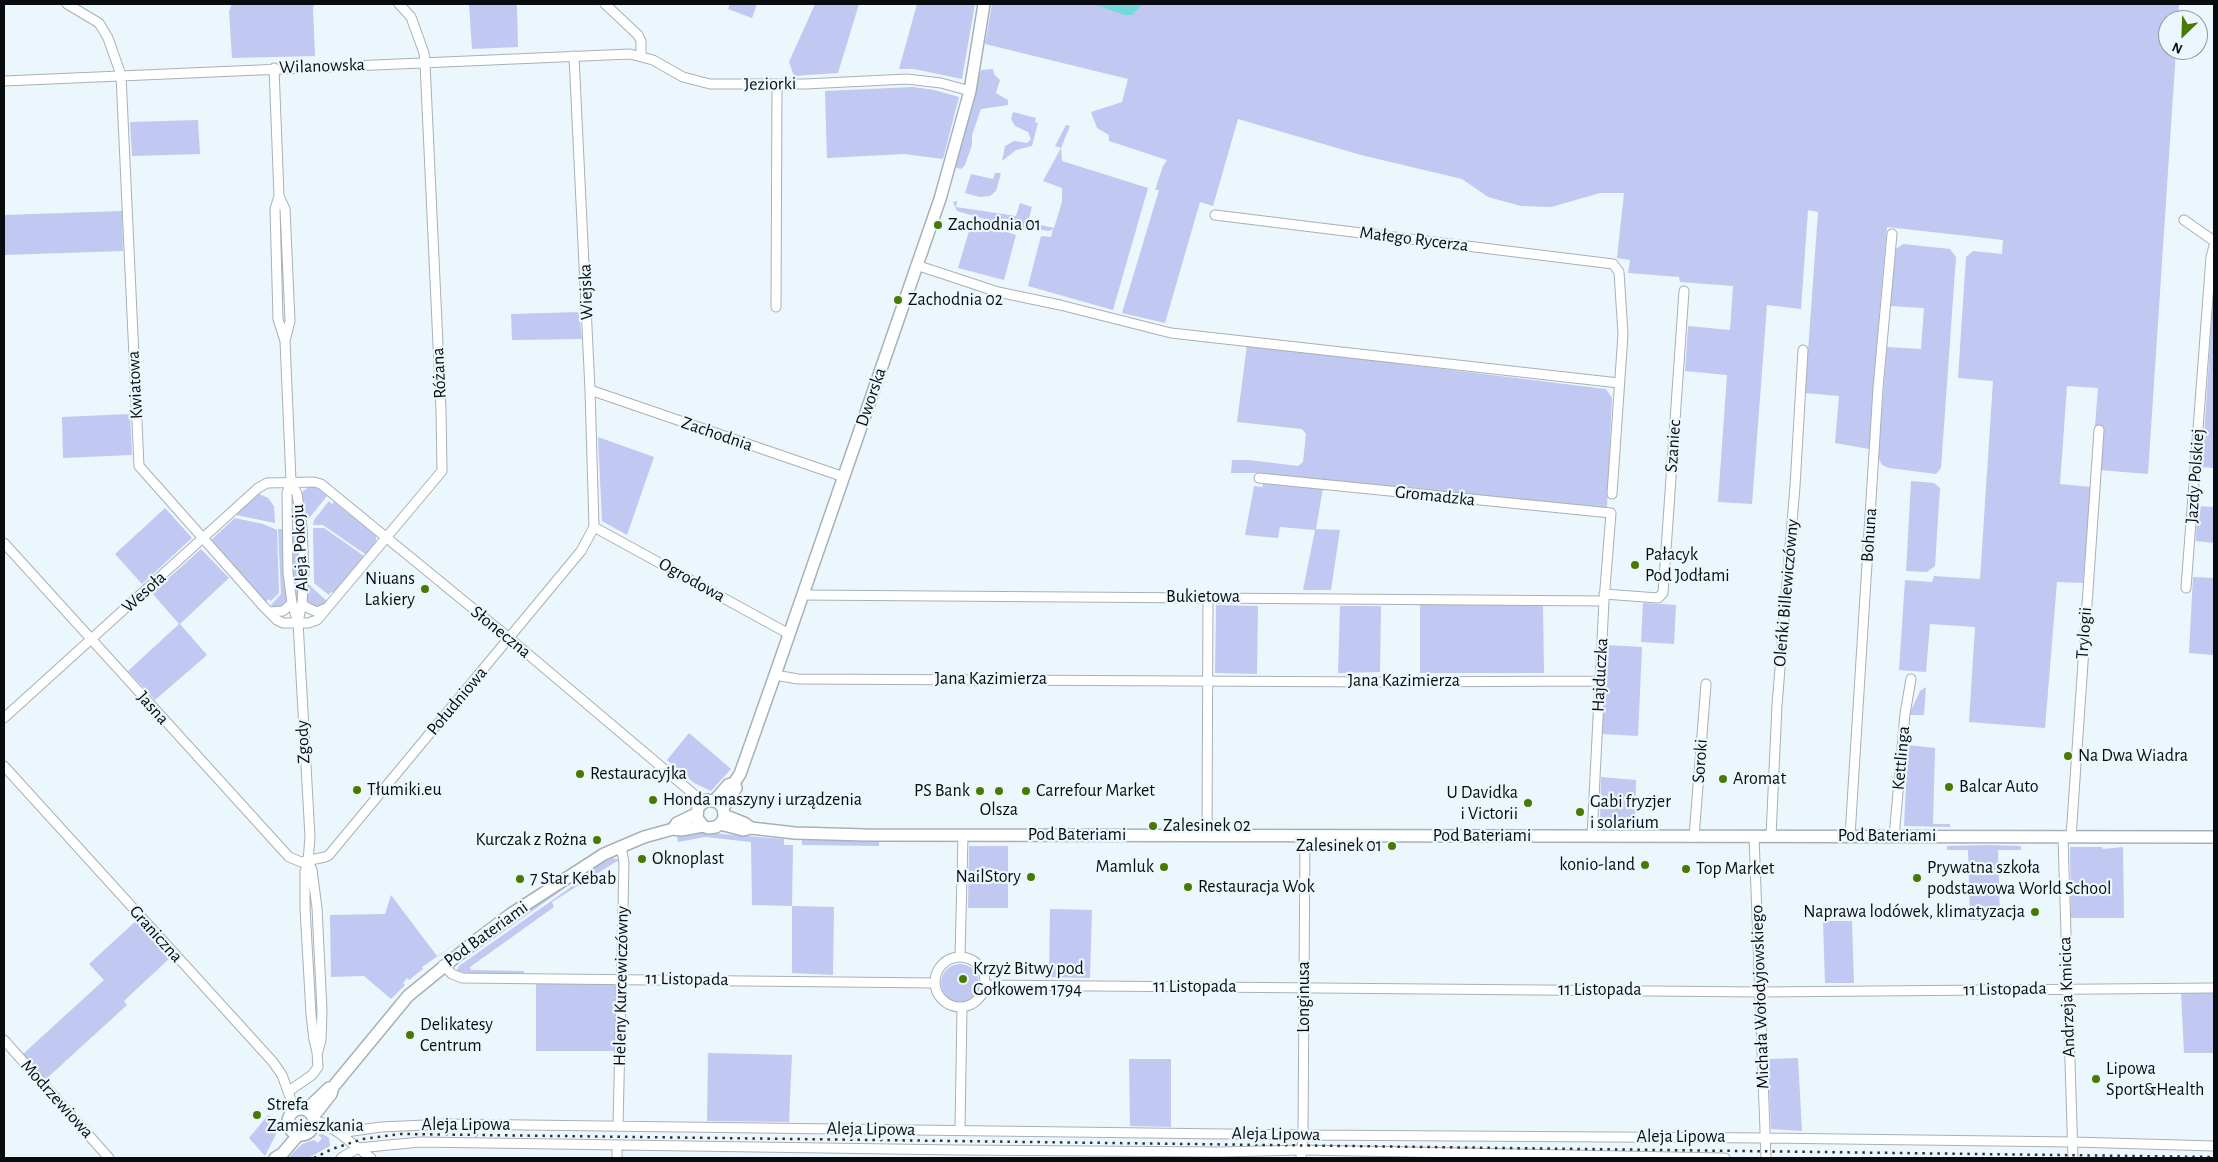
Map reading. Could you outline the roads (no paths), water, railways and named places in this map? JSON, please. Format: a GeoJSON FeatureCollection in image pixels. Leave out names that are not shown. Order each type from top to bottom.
{"type":"FeatureCollection","features":[{"type":"Feature","properties":{"kind":"street","name":"Kwiatowa"},"geometry":{"type":"LineString","coordinates":[[67,4],[98,23],[108,38],[121,75],[139,466],[269,612],[280,622],[298,622]]}},
{"type":"Feature","properties":{"kind":"street","name":"Różana"},"geometry":{"type":"LineString","coordinates":[[298,622],[314,621],[328,607],[438,477],[443,465],[425,63],[411,17],[399,4]]}},
{"type":"Feature","properties":{"kind":"street"},"geometry":{"type":"LineString","coordinates":[[605,4],[638,35],[641,41],[641,55]]}},
{"type":"Feature","properties":{"kind":"street","name":"Dworska"},"geometry":{"type":"LineString","coordinates":[[717,810],[735,790],[734,783],[740,774],[775,675],[940,199],[970,90],[984,4]]}},
{"type":"Feature","properties":{"kind":"street","name":"Wilanowska"},"geometry":{"type":"LineString","coordinates":[[4,81],[274,68],[641,55]]}},
{"type":"Feature","properties":{"kind":"street","name":"Jeziorki"},"geometry":{"type":"LineString","coordinates":[[641,55],[683,77],[704,83],[777,84],[907,79],[941,83],[970,90]]}},
{"type":"Feature","properties":{"kind":"street","name":"Wiejska"},"geometry":{"type":"LineString","coordinates":[[574,56],[590,390],[594,527]]}},
{"type":"Feature","properties":{"kind":"street","name":"Aleja Pokoju"},"geometry":{"type":"LineString","coordinates":[[274,68],[279,196],[275,209],[282,273],[278,319],[286,341],[291,481],[287,493],[286,528],[288,573],[292,603],[298,622]]}},
{"type":"Feature","properties":{"kind":"street"},"geometry":{"type":"LineString","coordinates":[[776,307],[777,84]]}},
{"type":"Feature","properties":{"kind":"street","name":"Małego Rycerza"},"geometry":{"type":"LineString","coordinates":[[1215,215],[1613,264],[1619,272],[1621,291],[1623,334],[1619,383]]}},
{"type":"Feature","properties":{"kind":"street"},"geometry":{"type":"LineString","coordinates":[[2184,220],[2214,241]]}},
{"type":"Feature","properties":{"kind":"street","name":"Bohuna"},"geometry":{"type":"LineString","coordinates":[[1850,836],[1878,388],[1892,234]]}},
{"type":"Feature","properties":{"kind":"street","name":"Jazdy Polskiej"},"geometry":{"type":"LineString","coordinates":[[2186,588],[2211,257],[2214,246]]}},
{"type":"Feature","properties":{"kind":"street"},"geometry":{"type":"LineString","coordinates":[[916,265],[998,292],[1060,304],[1172,333],[1619,383],[1612,494]]}},
{"type":"Feature","properties":{"kind":"street","name":"Szaniec"},"geometry":{"type":"LineString","coordinates":[[1658,598],[1663,593],[1664,588],[1684,291]]}},
{"type":"Feature","properties":{"kind":"street","name":"Oleńki Billewiczówny"},"geometry":{"type":"LineString","coordinates":[[1771,836],[1777,705],[1803,350]]}},
{"type":"Feature","properties":{"kind":"street","name":"Zachodnia"},"geometry":{"type":"LineString","coordinates":[[590,390],[844,477]]}},
{"type":"Feature","properties":{"kind":"street","name":"Trylogii"},"geometry":{"type":"LineString","coordinates":[[2067,836],[2099,430]]}},
{"type":"Feature","properties":{"kind":"street","name":"Gromadzka"},"geometry":{"type":"LineString","coordinates":[[1259,478],[1611,513]]}},
{"type":"Feature","properties":{"kind":"street","name":"Aleja Pokoju"},"geometry":{"type":"LineString","coordinates":[[291,481],[297,494],[302,527],[304,571],[302,603],[298,622]]}},
{"type":"Feature","properties":{"kind":"street","name":"Słoneczna"},"geometry":{"type":"LineString","coordinates":[[291,481],[322,484],[717,810]]}},
{"type":"Feature","properties":{"kind":"street","name":"Wesoła"},"geometry":{"type":"LineString","coordinates":[[4,718],[258,488],[267,483],[291,481]]}},
{"type":"Feature","properties":{"kind":"street","name":"Hajduczka"},"geometry":{"type":"LineString","coordinates":[[1592,836],[1599,680],[1611,513]]}},
{"type":"Feature","properties":{"kind":"street","name":"Ogrodowa"},"geometry":{"type":"LineString","coordinates":[[594,527],[789,634]]}},
{"type":"Feature","properties":{"kind":"street","name":"Południowa"},"geometry":{"type":"LineString","coordinates":[[308,861],[329,855],[581,551],[594,527]]}},
{"type":"Feature","properties":{"kind":"street","name":"Jasna"},"geometry":{"type":"LineString","coordinates":[[4,543],[289,857],[301,862],[308,861]]}},
{"type":"Feature","properties":{"kind":"street","name":"Bukietowa"},"geometry":{"type":"LineString","coordinates":[[803,595],[1658,598]]}},
{"type":"Feature","properties":{"kind":"street"},"geometry":{"type":"LineString","coordinates":[[1207,835],[1208,597]]}},
{"type":"Feature","properties":{"kind":"street"},"geometry":{"type":"LineString","coordinates":[[269,612],[283,611],[292,603]]}},
{"type":"Feature","properties":{"kind":"street"},"geometry":{"type":"LineString","coordinates":[[302,603],[317,612],[328,607]]}},
{"type":"Feature","properties":{"kind":"street","name":"Zgody"},"geometry":{"type":"LineString","coordinates":[[289,1091],[316,1071],[318,1067],[322,1010],[317,908],[312,870],[308,861],[310,837],[298,622]]}},
{"type":"Feature","properties":{"kind":"street","name":"Jana Kazimierza"},"geometry":{"type":"LineString","coordinates":[[775,675],[798,679],[1382,682],[1599,680]]}},
{"type":"Feature","properties":{"kind":"street","name":"Kettlinga"},"geometry":{"type":"LineString","coordinates":[[1894,836],[1906,714],[1912,679]]}},
{"type":"Feature","properties":{"kind":"street","name":"Soroki"},"geometry":{"type":"LineString","coordinates":[[1694,837],[1706,684]]}},
{"type":"Feature","properties":{"kind":"street","name":"Graniczna"},"geometry":{"type":"LineString","coordinates":[[4,766],[273,1062],[289,1091],[307,1114]]}},
{"type":"Feature","properties":{"kind":"street","name":"Pod Bateriami"},"geometry":{"type":"LineString","coordinates":[[673,829],[677,823],[696,814],[698,807],[717,810],[747,824],[750,828],[795,833],[963,836],[2214,837]]}},
{"type":"Feature","properties":{"kind":"street","name":"Pod Bateriami"},"geometry":{"type":"LineString","coordinates":[[307,1114],[331,1094],[333,1087],[408,996],[443,965],[511,914],[592,860],[644,836],[673,829],[681,830],[702,826],[712,828],[717,810]]}},
{"type":"Feature","properties":{"kind":"street"},"geometry":{"type":"LineString","coordinates":[[696,814],[702,826]]}},
{"type":"Feature","properties":{"kind":"street"},"geometry":{"type":"LineString","coordinates":[[960,958],[963,836]]}},
{"type":"Feature","properties":{"kind":"street","name":"Longinusa"},"geometry":{"type":"LineString","coordinates":[[1302,1154],[1305,836]]}},
{"type":"Feature","properties":{"kind":"street","name":"Michała Wołodyjowskiego"},"geometry":{"type":"LineString","coordinates":[[1754,836],[1766,1158]]}},
{"type":"Feature","properties":{"kind":"street","name":"Andrzeja Kmicica"},"geometry":{"type":"LineString","coordinates":[[2067,836],[2066,988],[2073,1158]]}},
{"type":"Feature","properties":{"kind":"street","name":"Heleny Kurcewiczówny"},"geometry":{"type":"LineString","coordinates":[[618,1126],[624,863],[621,846]]}},
{"type":"Feature","properties":{"kind":"street"},"geometry":{"type":"LineString","coordinates":[[960,958],[969,959],[981,969],[985,985],[982,995],[973,1004],[962,1008],[950,1006],[943,1002],[935,983],[936,974],[941,966],[950,960],[960,958]]}},
{"type":"Feature","properties":{"kind":"street","name":"11 Listopada"},"geometry":{"type":"LineString","coordinates":[[443,965],[452,974],[462,978],[621,978],[935,983]]}},
{"type":"Feature","properties":{"kind":"street","name":"11 Listopada"},"geometry":{"type":"LineString","coordinates":[[985,985],[1760,992],[2214,988]]}},
{"type":"Feature","properties":{"kind":"street"},"geometry":{"type":"LineString","coordinates":[[960,1130],[962,1008]]}},
{"type":"Feature","properties":{"kind":"street","name":"Modrzewiowa"},"geometry":{"type":"LineString","coordinates":[[4,1040],[109,1158]]}},
{"type":"Feature","properties":{"kind":"street"},"geometry":{"type":"LineString","coordinates":[[275,1158],[277,1150],[295,1131],[310,1131],[307,1114]]}},
{"type":"Feature","properties":{"kind":"street"},"geometry":{"type":"LineString","coordinates":[[295,1131],[290,1116],[307,1114],[338,1133],[371,1158]]}},
{"type":"Feature","properties":{"kind":"street","name":"Aleja Lipowa"},"geometry":{"type":"LineString","coordinates":[[338,1133],[381,1126],[448,1124],[1303,1135],[1766,1138],[2214,1146]]}},
{"type":"Feature","properties":{"kind":"street","name":"Aleja Lipowa"},"geometry":{"type":"LineString","coordinates":[[358,1148],[420,1142],[958,1154],[1220,1152],[1726,1158]]}},
{"type":"Feature","properties":{"kind":"street"},"geometry":{"type":"LineString","coordinates":[[617,1145],[617,1158]]}},
{"type":"Feature","properties":{"kind":"street"},"geometry":{"type":"LineString","coordinates":[[341,1158],[358,1148]]}},
{"type":"Feature","properties":{"kind":"railway"},"geometry":{"type":"LineString","coordinates":[[314,1158],[332,1149],[363,1139],[401,1134],[2214,1157]]}},
{"type":"Feature","properties":{"kind":"place","name":"Zachodnia 01"},"geometry":{"type":"Point","coordinates":[938,225]}},
{"type":"Feature","properties":{"kind":"place","name":"Zachodnia 02"},"geometry":{"type":"Point","coordinates":[898,300]}},
{"type":"Feature","properties":{"kind":"place","name":"Pałacyk Pod Jodłami"},"geometry":{"type":"Point","coordinates":[1635,565]}},
{"type":"Feature","properties":{"kind":"place","name":"Niuans Lakiery"},"geometry":{"type":"Point","coordinates":[425,589]}},
{"type":"Feature","properties":{"kind":"place","name":"Na Dwa Wiadra"},"geometry":{"type":"Point","coordinates":[2068,756]}},
{"type":"Feature","properties":{"kind":"place","name":"Restauracyjka"},"geometry":{"type":"Point","coordinates":[580,774]}},
{"type":"Feature","properties":{"kind":"place","name":"Aromat"},"geometry":{"type":"Point","coordinates":[1723,779]}},
{"type":"Feature","properties":{"kind":"place","name":"Balcar Auto"},"geometry":{"type":"Point","coordinates":[1949,787]}},
{"type":"Feature","properties":{"kind":"place","name":"Tłumiki.eu"},"geometry":{"type":"Point","coordinates":[357,790]}},
{"type":"Feature","properties":{"kind":"place","name":"PS Bank"},"geometry":{"type":"Point","coordinates":[980,791]}},
{"type":"Feature","properties":{"kind":"place","name":"Olsza"},"geometry":{"type":"Point","coordinates":[999,791]}},
{"type":"Feature","properties":{"kind":"place","name":"Carrefour Market"},"geometry":{"type":"Point","coordinates":[1026,791]}},
{"type":"Feature","properties":{"kind":"place","name":"Honda maszyny i urządzenia"},"geometry":{"type":"Point","coordinates":[653,800]}},
{"type":"Feature","properties":{"kind":"place","name":"U Davidka i Victorii"},"geometry":{"type":"Point","coordinates":[1528,803]}},
{"type":"Feature","properties":{"kind":"place","name":"Gabi fryzjer i solarium"},"geometry":{"type":"Point","coordinates":[1580,812]}},
{"type":"Feature","properties":{"kind":"place","name":"Zalesinek 02"},"geometry":{"type":"Point","coordinates":[1153,826]}},
{"type":"Feature","properties":{"kind":"place","name":"Kurczak z Rożna"},"geometry":{"type":"Point","coordinates":[597,840]}},
{"type":"Feature","properties":{"kind":"place","name":"Zalesinek 01"},"geometry":{"type":"Point","coordinates":[1392,846]}},
{"type":"Feature","properties":{"kind":"place","name":"Oknoplast"},"geometry":{"type":"Point","coordinates":[642,859]}},
{"type":"Feature","properties":{"kind":"place","name":"konio-land"},"geometry":{"type":"Point","coordinates":[1645,865]}},
{"type":"Feature","properties":{"kind":"place","name":"Mamluk"},"geometry":{"type":"Point","coordinates":[1164,867]}},
{"type":"Feature","properties":{"kind":"place","name":"Top Market"},"geometry":{"type":"Point","coordinates":[1686,869]}},
{"type":"Feature","properties":{"kind":"place","name":"NailStory"},"geometry":{"type":"Point","coordinates":[1031,877]}},
{"type":"Feature","properties":{"kind":"place","name":"Prywatna szkoła podstawowa World School"},"geometry":{"type":"Point","coordinates":[1917,878]}},
{"type":"Feature","properties":{"kind":"place","name":"7 Star Kebab"},"geometry":{"type":"Point","coordinates":[520,879]}},
{"type":"Feature","properties":{"kind":"place","name":"Restauracja Wok"},"geometry":{"type":"Point","coordinates":[1188,887]}},
{"type":"Feature","properties":{"kind":"place","name":"Naprawa lodówek, klimatyzacja"},"geometry":{"type":"Point","coordinates":[2035,912]}},
{"type":"Feature","properties":{"kind":"place","name":"Krzyż Bitwy pod Gołkowem 1794"},"geometry":{"type":"Point","coordinates":[963,979]}},
{"type":"Feature","properties":{"kind":"place","name":"Delikatesy Centrum"},"geometry":{"type":"Point","coordinates":[410,1035]}},
{"type":"Feature","properties":{"kind":"place","name":"Lipowa Sport&Health"},"geometry":{"type":"Point","coordinates":[2096,1079]}},
{"type":"Feature","properties":{"kind":"place","name":"Strefa Zamieszkania"},"geometry":{"type":"Point","coordinates":[257,1115]}}]}
